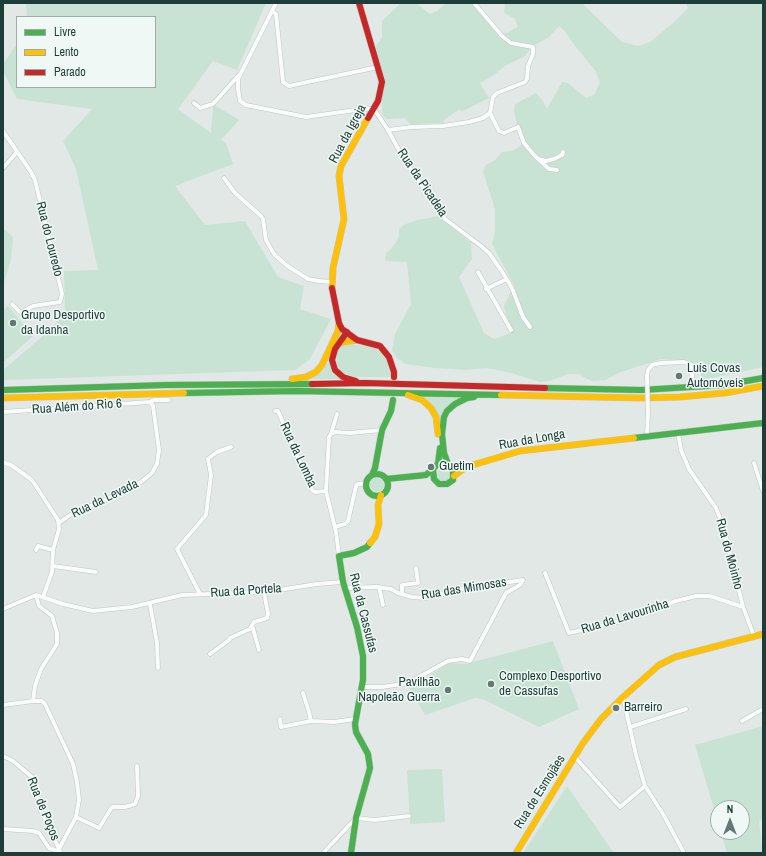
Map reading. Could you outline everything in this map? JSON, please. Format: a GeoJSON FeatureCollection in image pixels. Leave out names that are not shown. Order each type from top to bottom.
{"type":"FeatureCollection","features":[{"type":"Feature","properties":{"kind":"main road","name":"Rua da Igreja"},"geometry":{"type":"LineString","coordinates":[[357,340],[342,329],[339,323],[332,282],[333,268],[344,219],[339,176],[341,166],[374,109],[380,94],[382,82],[359,3]]}},
{"type":"Feature","properties":{"kind":"main road","name":"Rua da Igreja"},"geometry":{"type":"LineString","coordinates":[[335,302],[347,332]]}},
{"type":"Feature","properties":{"kind":"main road"},"geometry":{"type":"LineString","coordinates":[[339,323],[332,360],[335,370],[343,377],[365,383]]}},
{"type":"Feature","properties":{"kind":"main road"},"geometry":{"type":"LineString","coordinates":[[279,383],[306,377],[316,372],[326,360],[337,338],[347,332]]}},
{"type":"Feature","properties":{"kind":"main road"},"geometry":{"type":"LineString","coordinates":[[335,344],[357,340],[380,346],[386,352],[392,363],[394,377]]}},
{"type":"Feature","properties":{"kind":"main road"},"geometry":{"type":"LineString","coordinates":[[3,390],[166,385],[365,383],[641,390],[724,385],[763,378]]}},
{"type":"Feature","properties":{"kind":"main road"},"geometry":{"type":"LineString","coordinates":[[454,476],[444,453],[442,434],[443,423],[447,411],[455,404],[467,398],[486,396],[627,398],[680,397],[725,393],[763,386]]}},
{"type":"Feature","properties":{"kind":"main road"},"geometry":{"type":"LineString","coordinates":[[3,398],[201,392],[306,391],[472,394],[486,396]]}},
{"type":"Feature","properties":{"kind":"main road"},"geometry":{"type":"LineString","coordinates":[[372,475],[396,479],[423,476],[428,474],[438,464],[440,454],[437,423],[434,412],[422,400],[397,393]]}},
{"type":"Feature","properties":{"kind":"main road"},"geometry":{"type":"LineString","coordinates":[[378,505],[366,489],[366,483],[368,478],[372,475],[382,430],[391,411],[393,400]]}},
{"type":"Feature","properties":{"kind":"main road","name":"Rua da Longa"},"geometry":{"type":"LineString","coordinates":[[438,464],[445,463],[450,466],[466,467],[520,451],[763,423]]}},
{"type":"Feature","properties":{"kind":"main road"},"geometry":{"type":"LineString","coordinates":[[377,456],[387,488]]}},
{"type":"Feature","properties":{"kind":"main road","name":"Rua da Longa"},"geometry":{"type":"LineString","coordinates":[[381,495],[387,488],[398,482],[426,478],[434,479],[439,484],[447,484],[453,480],[454,476],[466,467]]}},
{"type":"Feature","properties":{"kind":"main road"},"geometry":{"type":"LineString","coordinates":[[434,469],[434,479]]}},
{"type":"Feature","properties":{"kind":"main road"},"geometry":{"type":"LineString","coordinates":[[339,556],[354,553],[367,547],[376,537],[379,524],[378,505],[381,495],[372,495]]}},
{"type":"Feature","properties":{"kind":"main road","name":"Rua da Cassufas"},"geometry":{"type":"LineString","coordinates":[[339,556],[344,585],[363,656],[362,686],[355,719],[356,732],[368,754],[370,768],[356,818],[351,853]]}},
{"type":"Feature","properties":{"kind":"main road","name":"Rua de Esmojães"},"geometry":{"type":"LineString","coordinates":[[516,853],[583,743],[601,719],[659,665],[675,657],[763,634]]}},
{"type":"Feature","properties":{"kind":"street"},"geometry":{"type":"LineString","coordinates":[[276,3],[238,79],[240,101],[246,105],[306,117],[363,109],[374,109]]}},
{"type":"Feature","properties":{"kind":"street"},"geometry":{"type":"LineString","coordinates":[[474,3],[502,36],[511,43],[533,47],[533,54],[528,66],[527,79],[525,82],[497,93],[493,97],[490,113],[500,131],[504,133],[518,127],[524,143],[537,159],[549,169],[557,170]]}},
{"type":"Feature","properties":{"kind":"street"},"geometry":{"type":"LineString","coordinates":[[272,10],[276,14],[283,82],[289,86],[378,66]]}},
{"type":"Feature","properties":{"kind":"street"},"geometry":{"type":"LineString","coordinates":[[194,103],[200,108],[212,104],[241,74]]}},
{"type":"Feature","properties":{"kind":"street","name":"Rua da Picadela"},"geometry":{"type":"LineString","coordinates":[[374,109],[388,130],[406,163],[445,219],[489,253],[512,288],[523,317],[530,327]]}},
{"type":"Feature","properties":{"kind":"street"},"geometry":{"type":"LineString","coordinates":[[388,130],[412,127],[443,126],[469,122],[483,118],[490,113]]}},
{"type":"Feature","properties":{"kind":"street","name":"Rua do Louredo"},"geometry":{"type":"LineString","coordinates":[[3,131],[31,172],[34,180],[62,294],[60,302],[33,306],[21,313],[12,304]]}},
{"type":"Feature","properties":{"kind":"street"},"geometry":{"type":"LineString","coordinates":[[3,168],[17,152]]}},
{"type":"Feature","properties":{"kind":"street"},"geometry":{"type":"LineString","coordinates":[[537,159],[546,161],[554,159],[562,155],[564,152]]}},
{"type":"Feature","properties":{"kind":"street"},"geometry":{"type":"LineString","coordinates":[[224,178],[235,193],[263,219],[266,240],[274,254],[286,265],[308,279],[332,282]]}},
{"type":"Feature","properties":{"kind":"street"},"geometry":{"type":"LineString","coordinates":[[478,272],[486,289],[511,330]]}},
{"type":"Feature","properties":{"kind":"street"},"geometry":{"type":"LineString","coordinates":[[486,289],[506,279]]}},
{"type":"Feature","properties":{"kind":"street"},"geometry":{"type":"LineString","coordinates":[[647,436],[647,376],[648,370],[652,365],[661,363],[689,363],[692,365],[692,380]]}},
{"type":"Feature","properties":{"kind":"street"},"geometry":{"type":"LineString","coordinates":[[150,402],[154,400],[169,400]]}},
{"type":"Feature","properties":{"kind":"street","name":"Rua Além do Rio 6"},"geometry":{"type":"LineString","coordinates":[[3,412],[150,402]]}},
{"type":"Feature","properties":{"kind":"street","name":"Rua da Levada"},"geometry":{"type":"LineString","coordinates":[[59,523],[70,515],[127,490],[141,482],[152,473],[157,464],[159,450],[153,406],[150,402]]}},
{"type":"Feature","properties":{"kind":"street","name":"Rua da Lomba"},"geometry":{"type":"LineString","coordinates":[[275,412],[278,411],[312,490],[316,492],[326,491]]}},
{"type":"Feature","properties":{"kind":"street","name":"Rua da Cassufas"},"geometry":{"type":"LineString","coordinates":[[337,414],[328,445],[326,491],[335,527],[339,556]]}},
{"type":"Feature","properties":{"kind":"street"},"geometry":{"type":"LineString","coordinates":[[331,434],[335,432],[350,433],[382,430]]}},
{"type":"Feature","properties":{"kind":"street","name":"Rua do Moinho"},"geometry":{"type":"LineString","coordinates":[[678,433],[681,450],[689,469],[716,508],[721,520],[743,607],[754,636]]}},
{"type":"Feature","properties":{"kind":"street"},"geometry":{"type":"LineString","coordinates":[[200,594],[177,549],[206,515],[211,475],[208,459],[217,452],[231,447]]}},
{"type":"Feature","properties":{"kind":"street"},"geometry":{"type":"LineString","coordinates":[[5,463],[11,465],[32,480],[59,523],[59,530],[53,550],[53,566],[44,597]]}},
{"type":"Feature","properties":{"kind":"street"},"geometry":{"type":"LineString","coordinates":[[754,463],[763,491]]}},
{"type":"Feature","properties":{"kind":"street"},"geometry":{"type":"LineString","coordinates":[[335,527],[345,524],[348,520],[356,486],[358,484],[366,483]]}},
{"type":"Feature","properties":{"kind":"street"},"geometry":{"type":"LineString","coordinates":[[36,550],[38,546],[53,550]]}},
{"type":"Feature","properties":{"kind":"street"},"geometry":{"type":"LineString","coordinates":[[53,566],[96,572]]}},
{"type":"Feature","properties":{"kind":"street","name":"Rua das Mimosas"},"geometry":{"type":"LineString","coordinates":[[402,594],[402,585],[418,583],[416,568]]}},
{"type":"Feature","properties":{"kind":"street","name":"Rua da Lavourinha"},"geometry":{"type":"LineString","coordinates":[[545,573],[569,633],[621,621],[676,601],[696,596],[710,596],[743,607]]}},
{"type":"Feature","properties":{"kind":"street","name":"Rua das Mimosas"},"geometry":{"type":"LineString","coordinates":[[344,585],[379,587],[391,589],[412,597],[425,598],[462,589],[523,580],[520,585],[506,594],[470,661],[462,659],[448,661],[408,683],[382,687],[362,686]]}},
{"type":"Feature","properties":{"kind":"street","name":"Rua da Portela"},"geometry":{"type":"LineString","coordinates":[[36,595],[63,604],[93,611],[111,610],[150,604],[182,595],[264,592],[317,584],[344,585]]}},
{"type":"Feature","properties":{"kind":"street"},"geometry":{"type":"LineString","coordinates":[[379,587],[383,605]]}},
{"type":"Feature","properties":{"kind":"street"},"geometry":{"type":"LineString","coordinates":[[210,654],[230,638],[250,629],[254,622],[267,618],[268,614],[264,592]]}},
{"type":"Feature","properties":{"kind":"street"},"geometry":{"type":"LineString","coordinates":[[3,609],[36,595],[39,606],[52,616],[57,633],[57,644],[41,669],[35,686],[33,701]]}},
{"type":"Feature","properties":{"kind":"street"},"geometry":{"type":"LineString","coordinates":[[150,604],[157,643],[158,668]]}},
{"type":"Feature","properties":{"kind":"street"},"geometry":{"type":"LineString","coordinates":[[252,625],[259,650]]}},
{"type":"Feature","properties":{"kind":"street"},"geometry":{"type":"LineString","coordinates":[[303,693],[311,721]]}},
{"type":"Feature","properties":{"kind":"street"},"geometry":{"type":"LineString","coordinates":[[623,697],[636,755],[645,786],[663,814],[684,853]]}},
{"type":"Feature","properties":{"kind":"street"},"geometry":{"type":"LineString","coordinates":[[3,705],[33,701],[42,701],[45,704],[73,764],[79,800],[76,817],[60,851],[49,848],[39,833],[33,831],[3,829]]}},
{"type":"Feature","properties":{"kind":"street"},"geometry":{"type":"LineString","coordinates":[[742,721],[763,708]]}},
{"type":"Feature","properties":{"kind":"street"},"geometry":{"type":"LineString","coordinates":[[630,727],[686,709]]}},
{"type":"Feature","properties":{"kind":"street"},"geometry":{"type":"LineString","coordinates":[[280,719],[281,727],[311,721],[334,722],[355,719]]}},
{"type":"Feature","properties":{"kind":"street","name":"Rua de Poços"},"geometry":{"type":"LineString","coordinates":[[3,756],[13,761],[33,778],[41,811],[60,851]]}},
{"type":"Feature","properties":{"kind":"street"},"geometry":{"type":"LineString","coordinates":[[575,757],[620,807],[645,786]]}},
{"type":"Feature","properties":{"kind":"street"},"geometry":{"type":"LineString","coordinates":[[76,817],[99,828],[112,807],[125,807],[135,804],[138,796],[137,766]]}},
{"type":"Feature","properties":{"kind":"street"},"geometry":{"type":"LineString","coordinates":[[323,853],[356,818],[374,820],[409,816]]}},
{"type":"Feature","properties":{"kind":"green space"},"geometry":{"type":"Polygon","coordinates":[[[26,3],[266,3],[237,70],[213,61],[178,109],[211,133],[213,107],[216,106],[239,120],[221,140],[226,143],[233,164],[175,186],[205,225],[245,221],[278,277],[304,286],[300,309],[331,319],[310,359],[295,370],[3,380],[3,370],[50,330],[65,312],[64,271],[98,270],[76,169],[63,141],[92,109],[17,99],[3,71],[3,64],[16,45],[16,88],[156,88],[156,16],[27,16],[26,3]]]}},
{"type":"Feature","properties":{"kind":"green space"},"geometry":{"type":"Polygon","coordinates":[[[401,3],[416,3],[430,14],[437,11],[446,3],[474,3],[496,28],[504,34],[518,27],[515,19],[504,13],[505,3],[582,3],[622,42],[638,46],[650,42],[672,24],[688,8],[686,3],[763,3],[763,367],[703,380],[699,371],[686,362],[661,359],[621,372],[605,380],[592,381],[579,374],[568,374],[550,381],[540,382],[511,373],[486,368],[466,370],[435,368],[405,364],[397,358],[392,350],[395,334],[411,304],[407,262],[385,261],[386,254],[399,237],[399,229],[403,225],[418,220],[438,216],[471,243],[472,259],[459,277],[484,333],[494,339],[511,333],[504,306],[514,285],[492,244],[495,233],[495,209],[483,172],[486,165],[495,160],[502,152],[512,151],[524,142],[518,130],[514,112],[515,104],[536,93],[543,101],[547,109],[562,82],[568,83],[586,98],[595,94],[600,82],[595,70],[564,30],[559,26],[549,37],[532,47],[525,56],[505,66],[494,75],[480,83],[489,98],[463,111],[458,110],[444,120],[444,123],[410,124],[405,118],[386,119],[382,114],[384,77],[378,61],[376,46],[382,38],[382,21],[401,3]]]}},
{"type":"Feature","properties":{"kind":"green space"},"geometry":{"type":"Polygon","coordinates":[[[3,228],[13,237],[11,260],[3,286],[3,228]]]}},
{"type":"Feature","properties":{"kind":"green space","name":"Grupo Desportivo da Idanha"},"geometry":{"type":"Polygon","coordinates":[[[8,306],[33,336],[3,363],[3,310],[8,306]]]}},
{"type":"Feature","properties":{"kind":"green space"},"geometry":{"type":"Polygon","coordinates":[[[350,344],[374,347],[379,351],[388,361],[391,377],[355,377],[339,369],[337,363],[337,352],[343,345],[350,344]]]}},
{"type":"Feature","properties":{"kind":"green space"},"geometry":{"type":"Polygon","coordinates":[[[329,361],[343,379],[310,379],[323,370],[329,361]]]}},
{"type":"Feature","properties":{"kind":"green space"},"geometry":{"type":"Polygon","coordinates":[[[422,397],[461,398],[441,423],[422,397]]]}},
{"type":"Feature","properties":{"kind":"green space"},"geometry":{"type":"Polygon","coordinates":[[[444,467],[449,469],[451,474],[449,479],[444,481],[439,479],[437,474],[439,469],[444,467]]]}},
{"type":"Feature","properties":{"kind":"green space"},"geometry":{"type":"Polygon","coordinates":[[[377,478],[382,480],[384,485],[382,490],[377,492],[372,490],[370,485],[372,480],[377,478]]]}},
{"type":"Feature","properties":{"kind":"green space","name":"Complexo Desportivo de Cassufas"},"geometry":{"type":"Polygon","coordinates":[[[553,641],[579,709],[539,727],[485,700],[475,698],[425,715],[408,686],[426,678],[449,663],[466,664],[553,641]]]}},
{"type":"Feature","properties":{"kind":"green space"},"geometry":{"type":"Polygon","coordinates":[[[763,726],[763,819],[759,821],[763,853],[727,853],[723,840],[750,840],[750,800],[711,800],[695,745],[763,726]]]}},
{"type":"Feature","properties":{"kind":"green space"},"geometry":{"type":"Polygon","coordinates":[[[442,769],[445,822],[410,824],[407,770],[442,769]]]}},
{"type":"Feature","properties":{"kind":"green space"},"geometry":{"type":"Polygon","coordinates":[[[567,786],[614,853],[523,853],[567,786]]]}},
{"type":"Feature","properties":{"kind":"traffic: fast"},"geometry":{"type":"LineString","coordinates":[[545,388],[641,390],[724,385],[763,378]]}},
{"type":"Feature","properties":{"kind":"traffic: fast"},"geometry":{"type":"LineString","coordinates":[[3,390],[166,385],[312,384]]}},
{"type":"Feature","properties":{"kind":"traffic: fast"},"geometry":{"type":"LineString","coordinates":[[184,393],[297,391],[501,395]]}},
{"type":"Feature","properties":{"kind":"traffic: fast"},"geometry":{"type":"LineString","coordinates":[[448,464],[444,453],[442,434],[444,417],[447,411],[455,404],[467,398],[474,397]]}},
{"type":"Feature","properties":{"kind":"traffic: fast"},"geometry":{"type":"LineString","coordinates":[[372,475],[375,468],[382,430],[391,411],[393,400]]}},
{"type":"Feature","properties":{"kind":"traffic: fast"},"geometry":{"type":"LineString","coordinates":[[634,438],[763,423]]}},
{"type":"Feature","properties":{"kind":"traffic: fast"},"geometry":{"type":"LineString","coordinates":[[438,464],[440,448]]}},
{"type":"Feature","properties":{"kind":"traffic: fast"},"geometry":{"type":"LineString","coordinates":[[386,479],[426,475],[438,464],[445,463],[453,468],[453,480],[447,484],[439,484],[434,479],[433,469]]}},
{"type":"Feature","properties":{"kind":"traffic: fast"},"geometry":{"type":"LineString","coordinates":[[377,474],[385,477],[388,485],[385,493],[377,496],[369,493],[366,485],[369,477],[377,474]]}},
{"type":"Feature","properties":{"kind":"traffic: fast"},"geometry":{"type":"LineString","coordinates":[[351,853],[356,818],[370,768],[368,754],[356,732],[355,724],[363,680],[363,656],[357,627],[343,582],[339,556],[354,553],[367,547],[370,543]]}},
{"type":"Feature","properties":{"kind":"traffic: slow"},"geometry":{"type":"LineString","coordinates":[[332,288],[333,268],[344,219],[339,176],[341,166],[368,118]]}},
{"type":"Feature","properties":{"kind":"traffic: slow"},"geometry":{"type":"LineString","coordinates":[[292,379],[306,377],[316,372],[322,365],[338,331],[339,323]]}},
{"type":"Feature","properties":{"kind":"traffic: slow"},"geometry":{"type":"LineString","coordinates":[[337,345],[343,342],[357,340]]}},
{"type":"Feature","properties":{"kind":"traffic: slow"},"geometry":{"type":"LineString","coordinates":[[501,395],[640,398],[680,397],[725,393],[763,386]]}},
{"type":"Feature","properties":{"kind":"traffic: slow"},"geometry":{"type":"LineString","coordinates":[[3,398],[184,393]]}},
{"type":"Feature","properties":{"kind":"traffic: slow"},"geometry":{"type":"LineString","coordinates":[[408,395],[422,400],[431,408],[436,417],[438,434]]}},
{"type":"Feature","properties":{"kind":"traffic: slow"},"geometry":{"type":"LineString","coordinates":[[454,476],[466,467],[520,451],[634,438]]}},
{"type":"Feature","properties":{"kind":"traffic: slow"},"geometry":{"type":"LineString","coordinates":[[370,543],[375,537],[379,524],[378,505],[381,495]]}},
{"type":"Feature","properties":{"kind":"traffic: slow"},"geometry":{"type":"LineString","coordinates":[[516,853],[583,743],[601,719],[659,665],[675,657],[763,634]]}},
{"type":"Feature","properties":{"kind":"traffic: jam"},"geometry":{"type":"LineString","coordinates":[[359,3],[382,82],[378,101],[368,118]]}},
{"type":"Feature","properties":{"kind":"traffic: jam"},"geometry":{"type":"LineString","coordinates":[[332,288],[339,323],[342,329],[357,340],[380,346],[389,357],[394,372],[394,377]]}},
{"type":"Feature","properties":{"kind":"traffic: jam"},"geometry":{"type":"LineString","coordinates":[[347,332],[335,349],[332,360],[335,370],[343,377],[356,381]]}},
{"type":"Feature","properties":{"kind":"traffic: jam"},"geometry":{"type":"LineString","coordinates":[[312,384],[365,383],[545,388]]}},
{"type":"Feature","properties":{"kind":"place","name":"Grupo Desportivo da Idanha"},"geometry":{"type":"Point","coordinates":[13,323]}},
{"type":"Feature","properties":{"kind":"place","name":"Luís Covas Automóveis"},"geometry":{"type":"Point","coordinates":[679,376]}},
{"type":"Feature","properties":{"kind":"place","name":"Guetim"},"geometry":{"type":"Point","coordinates":[431,467]}},
{"type":"Feature","properties":{"kind":"place","name":"Complexo Desportivo de Cassufas"},"geometry":{"type":"Point","coordinates":[491,684]}},
{"type":"Feature","properties":{"kind":"place","name":"Pavilhão Napoleão Guerra"},"geometry":{"type":"Point","coordinates":[448,690]}},
{"type":"Feature","properties":{"kind":"place","name":"Barreiro"},"geometry":{"type":"Point","coordinates":[616,708]}}]}
